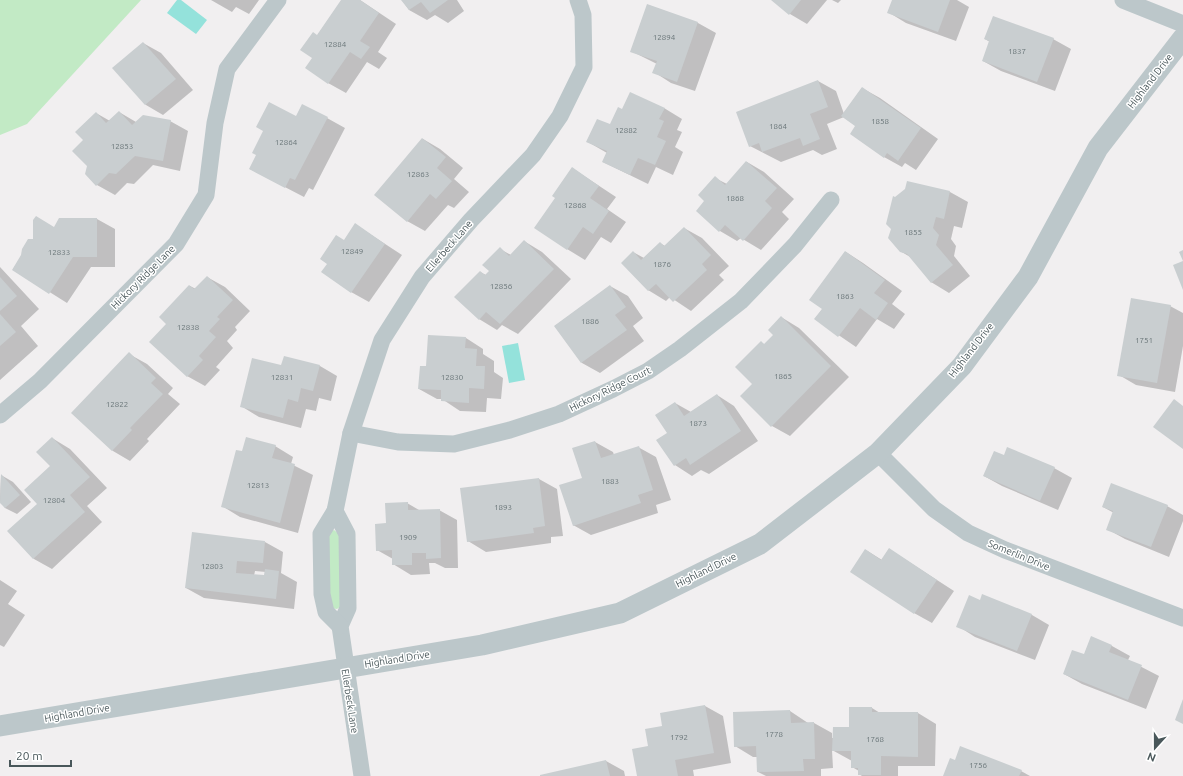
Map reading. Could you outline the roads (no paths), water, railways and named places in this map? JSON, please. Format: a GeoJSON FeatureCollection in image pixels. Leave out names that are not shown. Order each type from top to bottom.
{"type":"FeatureCollection","features":[{"type":"Feature","properties":{"kind":"street","name":"Hickory Ridge Lane"},"geometry":{"type":"LineString","coordinates":[[0,415],[40,381],[176,244],[206,195],[215,123],[227,69],[278,0]]}},
{"type":"Feature","properties":{"kind":"street","name":"Ellerbeck Lane"},"geometry":{"type":"LineString","coordinates":[[362,776],[340,626],[326,612],[322,594],[321,534],[335,511],[351,433],[382,340],[422,276],[470,220],[533,155],[560,116],[584,67],[583,14],[578,0]]}},
{"type":"Feature","properties":{"kind":"street"},"geometry":{"type":"LineString","coordinates":[[1123,0],[1183,24]]}},
{"type":"Feature","properties":{"kind":"street","name":"Highland Drive"},"geometry":{"type":"LineString","coordinates":[[0,726],[482,645],[620,613],[760,544],[878,453],[962,366],[1028,277],[1098,148],[1183,38]]}},
{"type":"Feature","properties":{"kind":"street","name":"Hickory Ridge Court"},"geometry":{"type":"LineString","coordinates":[[351,433],[398,442],[454,444],[510,430],[559,414],[613,389],[648,371],[680,350],[741,300],[795,245],[831,200]]}},
{"type":"Feature","properties":{"kind":"street","name":"Somerlin Drive"},"geometry":{"type":"LineString","coordinates":[[878,453],[934,509],[968,533],[1005,550],[1183,618]]}},
{"type":"Feature","properties":{"kind":"street"},"geometry":{"type":"LineString","coordinates":[[335,511],[347,534],[348,608],[340,626]]}},
{"type":"Feature","properties":{"kind":"water"},"geometry":{"type":"Polygon","coordinates":[[[177,0],[181,0],[207,20],[196,34],[167,13],[177,0]]]}},
{"type":"Feature","properties":{"kind":"water"},"geometry":{"type":"Polygon","coordinates":[[[518,343],[525,380],[509,383],[502,346],[518,343]]]}}]}
